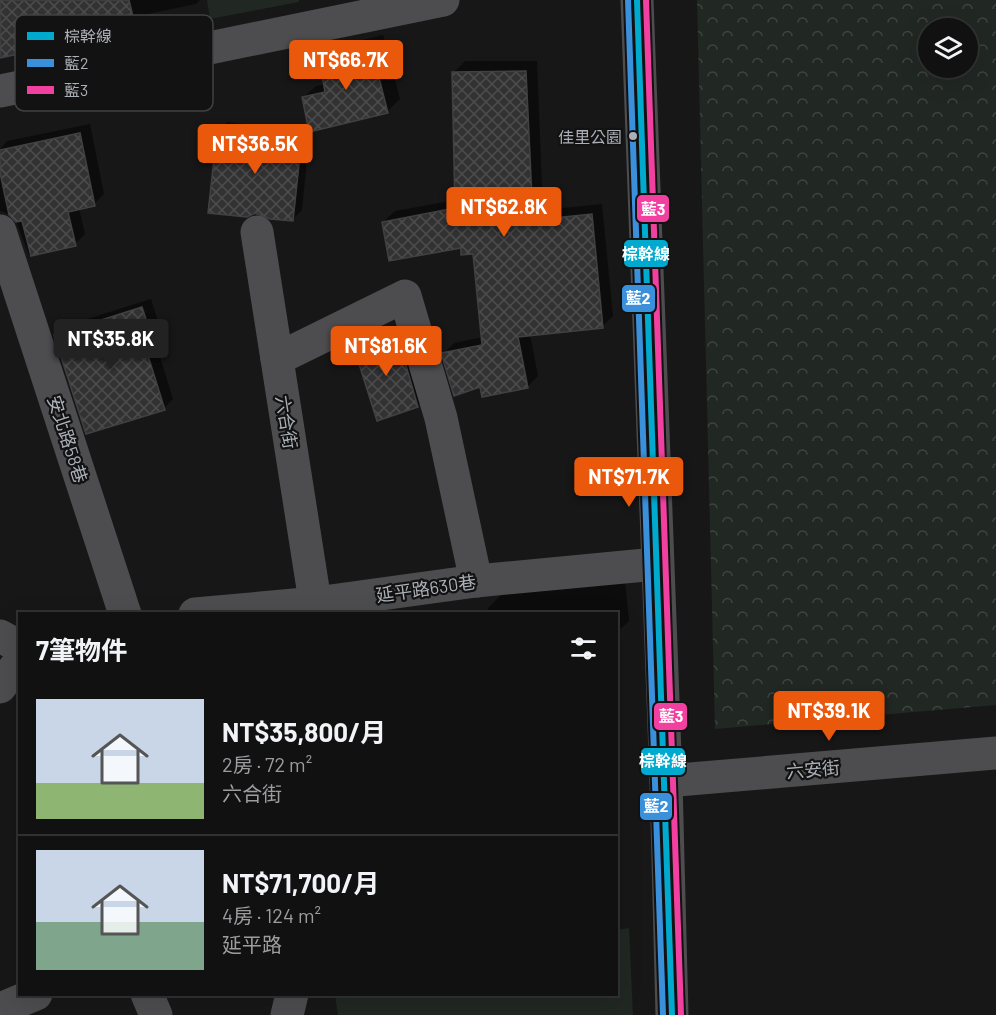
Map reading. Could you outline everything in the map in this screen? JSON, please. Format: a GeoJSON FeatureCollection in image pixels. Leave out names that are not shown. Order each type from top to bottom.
{"type":"FeatureCollection","features":[{"type":"Feature","properties":{"kind":"street"},"geometry":{"type":"LineString","coordinates":[[213,47],[443,0]]}},
{"type":"Feature","properties":{"kind":"street"},"geometry":{"type":"LineString","coordinates":[[637,0],[656,564],[666,781],[672,1015]]}},
{"type":"Feature","properties":{"kind":"street"},"geometry":{"type":"LineString","coordinates":[[0,91],[15,88]]}},
{"type":"Feature","properties":{"kind":"street","name":"安北路58巷"},"geometry":{"type":"LineString","coordinates":[[0,231],[124,612]]}},
{"type":"Feature","properties":{"kind":"street","name":"六合街"},"geometry":{"type":"LineString","coordinates":[[256,231],[317,608]]}},
{"type":"Feature","properties":{"kind":"street"},"geometry":{"type":"LineString","coordinates":[[277,359],[405,296],[441,418],[476,581]]}},
{"type":"Feature","properties":{"kind":"street","name":"延平路630巷"},"geometry":{"type":"LineString","coordinates":[[236,612],[317,608],[476,581],[656,564]]}},
{"type":"Feature","properties":{"kind":"street"},"geometry":{"type":"LineString","coordinates":[[0,636],[18,646]]}},
{"type":"Feature","properties":{"kind":"street"},"geometry":{"type":"LineString","coordinates":[[0,687],[18,664]]}},
{"type":"Feature","properties":{"kind":"street","name":"六安街"},"geometry":{"type":"LineString","coordinates":[[666,781],[996,753]]}},
{"type":"Feature","properties":{"kind":"street"},"geometry":{"type":"LineString","coordinates":[[0,1009],[31,996]]}},
{"type":"Feature","properties":{"kind":"street"},"geometry":{"type":"LineString","coordinates":[[148,996],[156,1015]]}},
{"type":"Feature","properties":{"kind":"street"},"geometry":{"type":"LineString","coordinates":[[287,1015],[292,996]]}},
{"type":"Feature","properties":{"kind":"green space"},"geometry":{"type":"Polygon","coordinates":[[[207,0],[299,0],[299,2],[213,18],[213,15],[209,15],[207,0]]]}},
{"type":"Feature","properties":{"kind":"green space"},"geometry":{"type":"Polygon","coordinates":[[[697,0],[996,0],[996,705],[715,729],[697,0]]]}},
{"type":"Feature","properties":{"kind":"green space"},"geometry":{"type":"Polygon","coordinates":[[[629,928],[633,1015],[338,1015],[335,996],[618,996],[618,930],[629,928]]]}},
{"type":"Feature","properties":{"kind":"building"},"geometry":{"type":"Polygon","coordinates":[[[0,0],[129,0],[133,15],[15,15],[15,55],[0,58],[0,0]]]}},
{"type":"Feature","properties":{"kind":"building"},"geometry":{"type":"Polygon","coordinates":[[[371,46],[388,113],[309,132],[302,97],[325,92],[319,59],[371,46]]]}},
{"type":"Feature","properties":{"kind":"building"},"geometry":{"type":"Polygon","coordinates":[[[526,71],[533,220],[592,214],[603,328],[518,337],[528,388],[482,397],[480,387],[454,396],[441,353],[482,345],[473,254],[461,255],[461,248],[389,261],[382,222],[455,208],[452,72],[526,71]]]}},
{"type":"Feature","properties":{"kind":"building"},"geometry":{"type":"Polygon","coordinates":[[[217,131],[274,137],[274,133],[302,136],[293,221],[270,219],[255,213],[247,217],[208,213],[217,131]]]}},
{"type":"Feature","properties":{"kind":"building"},"geometry":{"type":"Polygon","coordinates":[[[80,133],[95,206],[68,212],[76,246],[31,256],[22,221],[16,222],[9,215],[0,173],[0,150],[80,133]]]}},
{"type":"Feature","properties":{"kind":"building"},"geometry":{"type":"Polygon","coordinates":[[[142,307],[154,344],[145,346],[165,410],[86,434],[54,335],[142,307]]]}},
{"type":"Feature","properties":{"kind":"building"},"geometry":{"type":"Polygon","coordinates":[[[397,334],[418,407],[377,421],[354,348],[397,334]]]}},
{"type":"Feature","properties":{"kind":"transit line","name":"藍2"},"geometry":{"type":"LineString","coordinates":[[628,0],[663,1015]]}},
{"type":"Feature","properties":{"kind":"transit line","name":"棕幹線"},"geometry":{"type":"LineString","coordinates":[[637,0],[672,1015]]}},
{"type":"Feature","properties":{"kind":"transit line","name":"藍3"},"geometry":{"type":"LineString","coordinates":[[646,0],[681,1015]]}},
{"type":"Feature","properties":{"kind":"place","name":"佳里公園"},"geometry":{"type":"Point","coordinates":[633,136]}}]}
